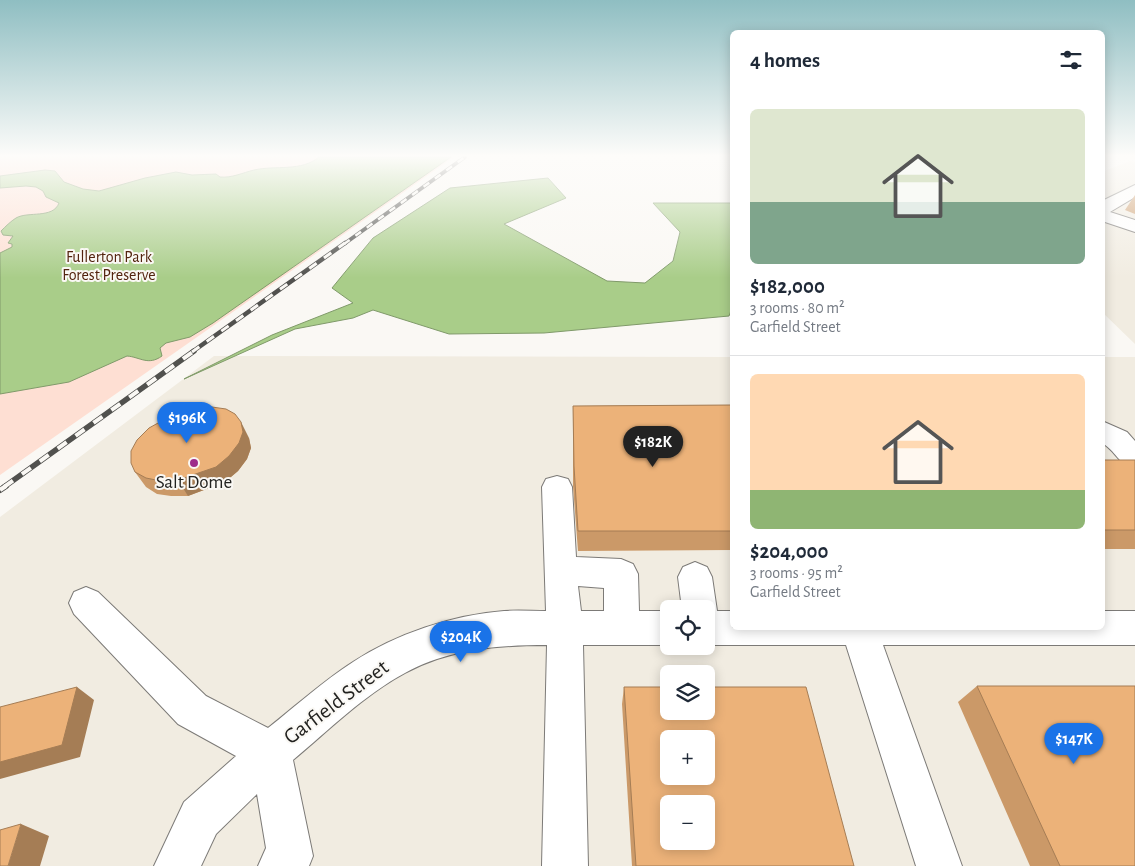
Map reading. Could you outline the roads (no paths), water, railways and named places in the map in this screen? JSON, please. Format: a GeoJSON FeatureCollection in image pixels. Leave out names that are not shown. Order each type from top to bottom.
{"type":"FeatureCollection","features":[{"type":"Feature","properties":{"kind":"street"},"geometry":{"type":"LineString","coordinates":[[1105,207],[1122,197]]}},
{"type":"Feature","properties":{"kind":"street"},"geometry":{"type":"LineString","coordinates":[[1105,216],[1135,226]]}},
{"type":"Feature","properties":{"kind":"street"},"geometry":{"type":"LineString","coordinates":[[1105,432],[1117,438],[1135,459]]}},
{"type":"Feature","properties":{"kind":"street"},"geometry":{"type":"LineString","coordinates":[[557,487],[560,571],[565,628],[565,866]]}},
{"type":"Feature","properties":{"kind":"street"},"geometry":{"type":"LineString","coordinates":[[560,571],[621,574],[622,628]]}},
{"type":"Feature","properties":{"kind":"street"},"geometry":{"type":"LineString","coordinates":[[86,603],[192,710],[271,752],[290,856],[281,866]]}},
{"type":"Feature","properties":{"kind":"street","name":"Garfield Street"},"geometry":{"type":"LineString","coordinates":[[177,866],[200,818],[271,752],[365,676],[393,659],[428,645],[466,634],[504,628],[660,628]]}},
{"type":"Feature","properties":{"kind":"street"},"geometry":{"type":"LineString","coordinates":[[715,628],[730,628]]}},
{"type":"Feature","properties":{"kind":"street"},"geometry":{"type":"LineString","coordinates":[[860,630],[939,866]]}},
{"type":"Feature","properties":{"kind":"street"},"geometry":{"type":"LineString","coordinates":[[949,630],[1130,634]]}},
{"type":"Feature","properties":{"kind":"railway"},"geometry":{"type":"LineString","coordinates":[[344,244],[409,197]]}},
{"type":"Feature","properties":{"kind":"railway"},"geometry":{"type":"LineString","coordinates":[[192,352],[345,243]]}},
{"type":"Feature","properties":{"kind":"railway"},"geometry":{"type":"LineString","coordinates":[[4,487],[194,351]]}},
{"type":"Feature","properties":{"kind":"railway"},"geometry":{"type":"LineString","coordinates":[[0,490],[6,486]]}},
{"type":"Feature","properties":{"kind":"place","name":"Salt Dome"},"geometry":{"type":"Point","coordinates":[194,463]}},
{"type":"Feature","properties":{"kind":"park label","name":"Fullerton Park Forest Preserve"},"geometry":{"type":"Point","coordinates":[109,266]}}]}
